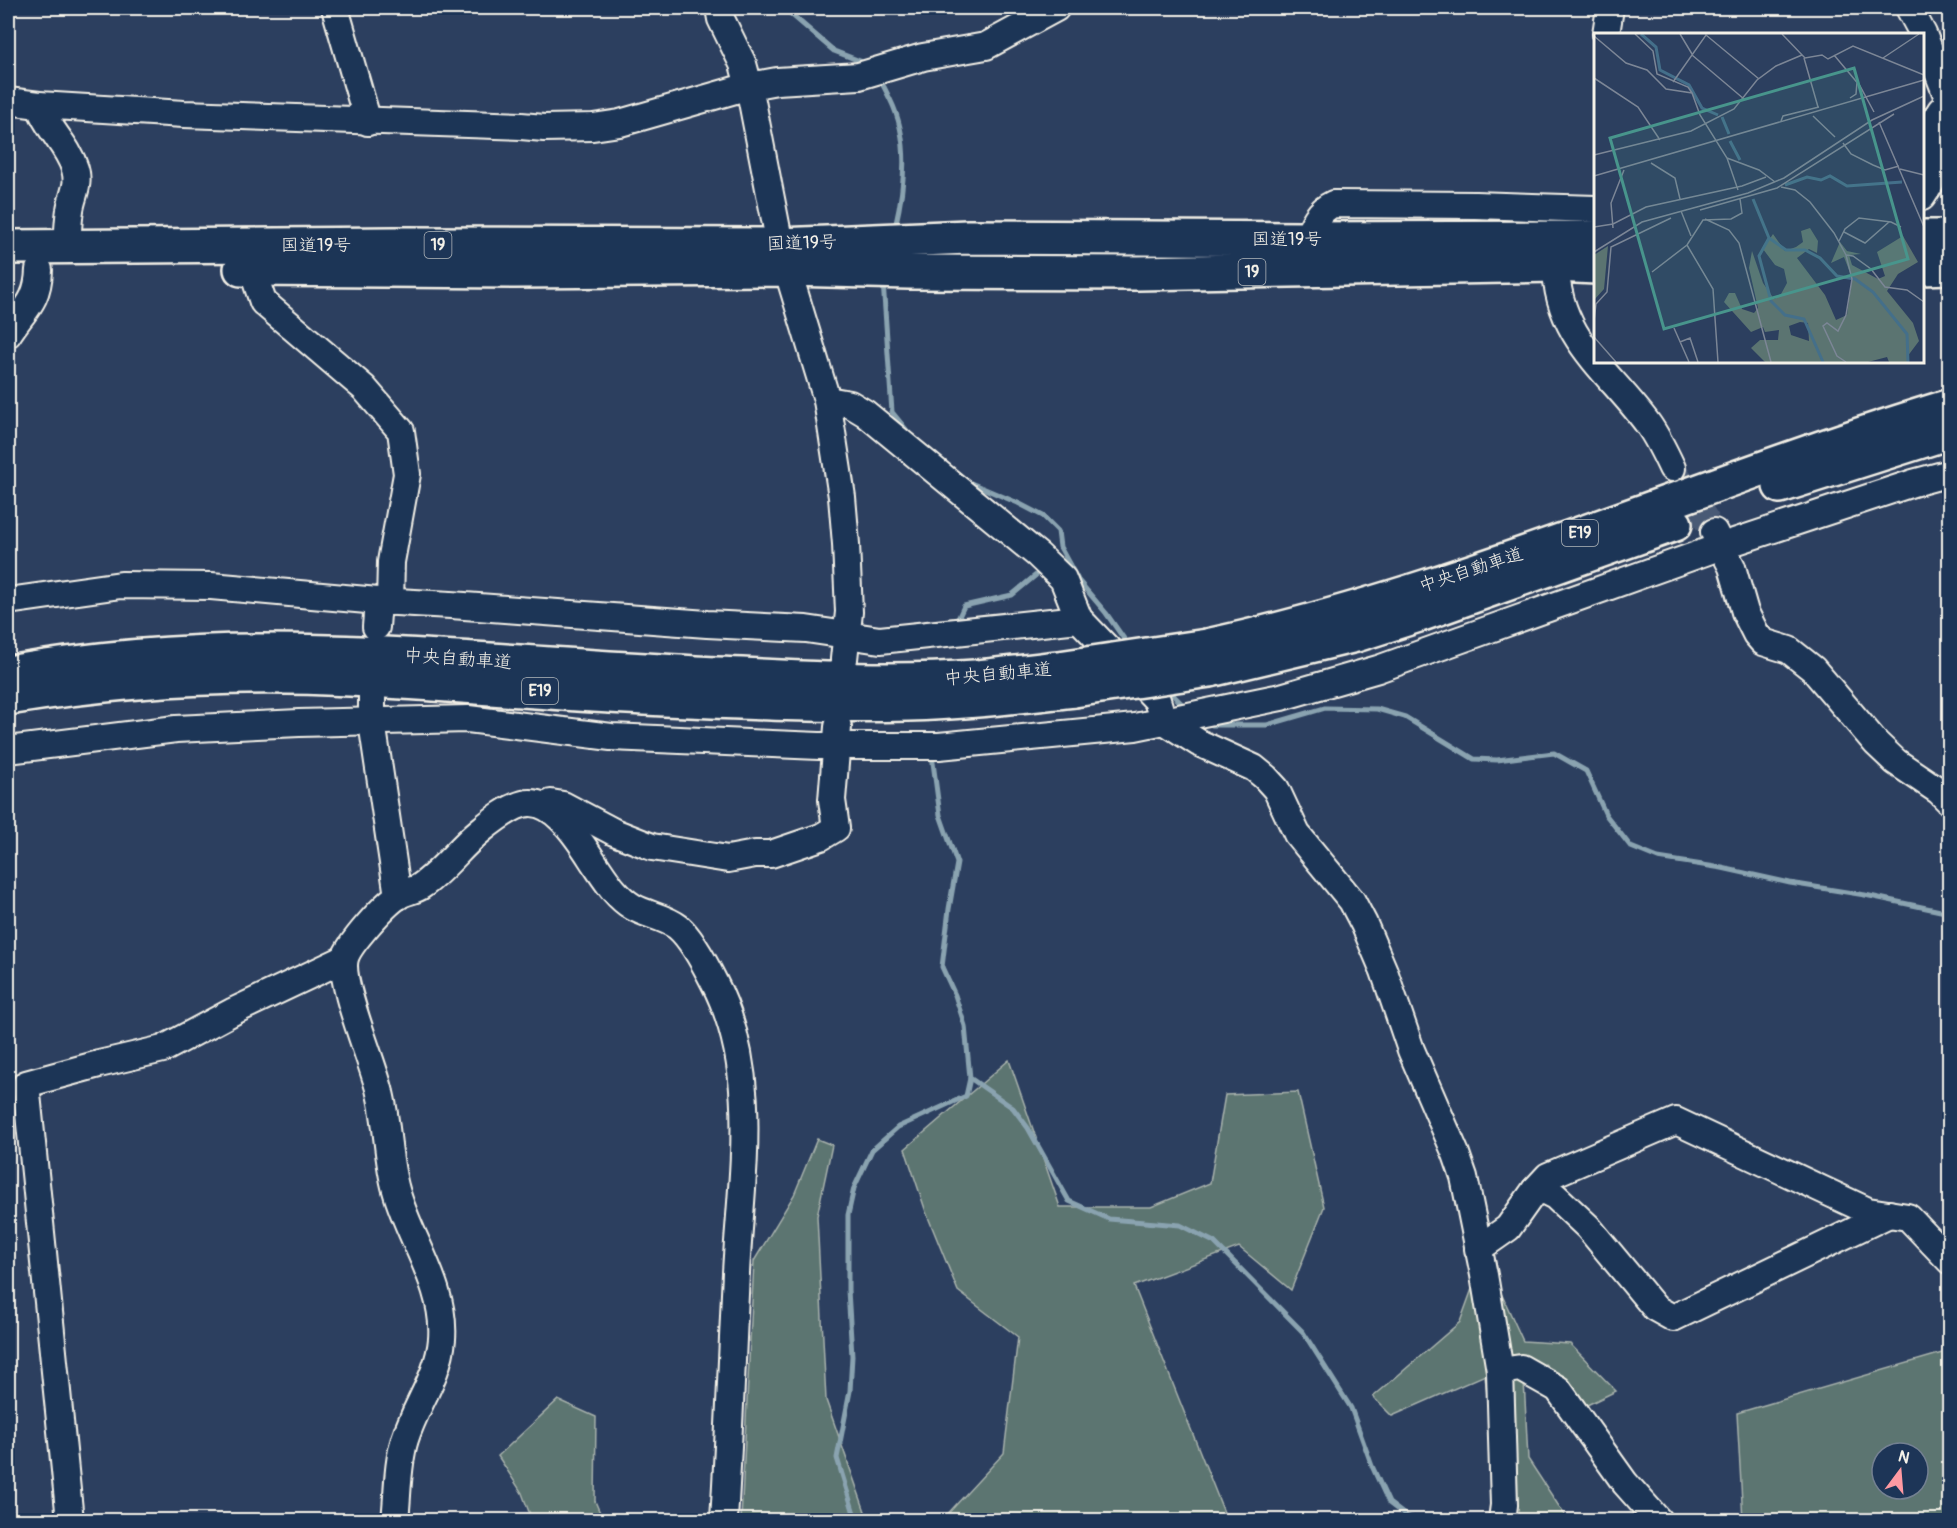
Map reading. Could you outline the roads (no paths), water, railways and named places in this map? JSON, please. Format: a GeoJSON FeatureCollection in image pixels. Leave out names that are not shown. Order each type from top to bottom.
{"type":"FeatureCollection","features":[{"type":"Feature","properties":{"kind":"highway","name":"国道19号"},"geometry":{"type":"LineString","coordinates":[[23,270],[515,271],[784,257],[868,256],[909,239],[968,237],[1594,238]]}},
{"type":"Feature","properties":{"kind":"highway"},"geometry":{"type":"LineString","coordinates":[[1924,237],[1950,237]]}},
{"type":"Feature","properties":{"kind":"highway","name":"国道19号"},"geometry":{"type":"LineString","coordinates":[[8,247],[396,244],[784,257]]}},
{"type":"Feature","properties":{"kind":"highway","name":"国道19号"},"geometry":{"type":"LineString","coordinates":[[868,256],[909,272],[1258,272],[1556,265],[1594,267]]}},
{"type":"Feature","properties":{"kind":"highway"},"geometry":{"type":"LineString","coordinates":[[1924,268],[1950,267]]}},
{"type":"Feature","properties":{"kind":"highway","name":"中央自動車道"},"geometry":{"type":"LineString","coordinates":[[1208,658],[1275,632],[1474,570],[1873,429],[1950,406]]}},
{"type":"Feature","properties":{"kind":"highway","name":"中央自動車道"},"geometry":{"type":"LineString","coordinates":[[8,698],[59,689],[260,677],[348,678],[644,698],[822,705],[977,701],[1066,679],[1356,635],[1422,614],[1802,478],[1950,432]]}},
{"type":"Feature","properties":{"kind":"highway","name":"中央自動車道"},"geometry":{"type":"LineString","coordinates":[[8,673],[55,665],[166,654],[258,651],[350,652],[652,672],[822,679],[909,680],[974,677],[1066,679]]}},
{"type":"Feature","properties":{"kind":"street"},"geometry":{"type":"LineString","coordinates":[[335,8],[368,122]]}},
{"type":"Feature","properties":{"kind":"street"},"geometry":{"type":"LineString","coordinates":[[719,8],[721,19],[743,64],[784,257],[828,400],[842,497],[846,544],[849,612],[845,648]]}},
{"type":"Feature","properties":{"kind":"street"},"geometry":{"type":"LineString","coordinates":[[8,101],[39,105],[368,122],[544,128],[593,127],[620,123],[749,86],[777,81],[858,76],[903,63],[986,46],[1056,8]]}},
{"type":"Feature","properties":{"kind":"street"},"geometry":{"type":"LineString","coordinates":[[1606,33],[1610,8]]}},
{"type":"Feature","properties":{"kind":"street"},"geometry":{"type":"LineString","coordinates":[[1909,8],[1922,33]]}},
{"type":"Feature","properties":{"kind":"street"},"geometry":{"type":"LineString","coordinates":[[1924,37],[1950,105],[1941,110],[1935,118],[1935,168],[1931,183],[1924,195]]}},
{"type":"Feature","properties":{"kind":"street"},"geometry":{"type":"LineString","coordinates":[[39,105],[44,118],[63,142],[76,171],[77,188],[70,209],[68,247]]}},
{"type":"Feature","properties":{"kind":"street"},"geometry":{"type":"LineString","coordinates":[[1307,239],[1314,222],[1324,208],[1333,204],[1463,204],[1594,209]]}},
{"type":"Feature","properties":{"kind":"street"},"geometry":{"type":"LineString","coordinates":[[1556,265],[1556,282],[1560,299],[1577,338],[1594,362]]}},
{"type":"Feature","properties":{"kind":"street"},"geometry":{"type":"LineString","coordinates":[[252,269],[263,302],[364,388],[401,431],[407,474],[384,602],[376,627]]}},
{"type":"Feature","properties":{"kind":"street"},"geometry":{"type":"LineString","coordinates":[[8,334],[34,298],[39,285],[23,270]]}},
{"type":"Feature","properties":{"kind":"street"},"geometry":{"type":"LineString","coordinates":[[1595,363],[1648,425],[1672,468]]}},
{"type":"Feature","properties":{"kind":"street"},"geometry":{"type":"LineString","coordinates":[[828,400],[850,404],[865,413],[1064,579],[1079,618],[1157,700],[1170,720],[1199,743],[1254,768],[1276,789],[1297,834],[1352,901],[1384,971],[1411,1050],[1456,1154],[1471,1208],[1500,1371],[1504,1505],[1502,1521]]}},
{"type":"Feature","properties":{"kind":"street"},"geometry":{"type":"LineString","coordinates":[[8,750],[176,729],[288,723],[372,723],[468,719],[611,737],[752,744],[837,736],[939,746],[1135,728],[1281,697],[1378,669],[1718,539],[1950,473]]}},
{"type":"Feature","properties":{"kind":"street"},"geometry":{"type":"LineString","coordinates":[[1718,539],[1732,567],[1745,612],[1756,634],[1763,642],[1789,650],[1813,669],[1882,749],[1896,762],[1939,791],[1950,802]]}},
{"type":"Feature","properties":{"kind":"street"},"geometry":{"type":"LineString","coordinates":[[8,601],[132,585],[211,586],[384,602],[806,629],[845,648],[880,640],[1079,618]]}},
{"type":"Feature","properties":{"kind":"street"},"geometry":{"type":"LineString","coordinates":[[372,695],[372,723],[398,896]]}},
{"type":"Feature","properties":{"kind":"street"},"geometry":{"type":"LineString","coordinates":[[532,804],[538,800],[563,805],[614,832],[652,847],[728,859],[771,854],[821,837],[836,828],[832,800],[837,736]]}},
{"type":"Feature","properties":{"kind":"street"},"geometry":{"type":"LineString","coordinates":[[70,1521],[26,1084],[163,1049],[234,1011],[344,959],[362,930],[398,896],[418,888],[439,871],[466,842],[493,820],[522,804],[532,804],[544,807],[568,825],[619,897],[634,908],[675,925],[687,936],[715,983],[736,1038],[745,1106],[745,1137],[724,1521]]}},
{"type":"Feature","properties":{"kind":"street"},"geometry":{"type":"LineString","coordinates":[[344,959],[345,974],[354,1011],[380,1089],[395,1188],[433,1283],[439,1304],[443,1336],[433,1378],[404,1441],[395,1521]]}},
{"type":"Feature","properties":{"kind":"street"},"geometry":{"type":"LineString","coordinates":[[1478,1249],[1508,1228],[1548,1176],[1676,1121],[1868,1211],[1908,1217],[1950,1261]]}},
{"type":"Feature","properties":{"kind":"street"},"geometry":{"type":"LineString","coordinates":[[1535,1190],[1555,1196],[1588,1227],[1655,1308],[1673,1318],[1889,1214]]}},
{"type":"Feature","properties":{"kind":"street"},"geometry":{"type":"LineString","coordinates":[[1500,1371],[1521,1368],[1558,1389],[1625,1483],[1658,1521]]}},
{"type":"Feature","properties":{"kind":"waterway"},"geometry":{"type":"LineString","coordinates":[[784,8],[834,51],[860,61],[865,66]]}},
{"type":"Feature","properties":{"kind":"waterway"},"geometry":{"type":"LineString","coordinates":[[878,79],[885,88],[896,114],[903,146],[903,179],[895,228]]}},
{"type":"Feature","properties":{"kind":"waterway"},"geometry":{"type":"LineString","coordinates":[[883,281],[892,412],[909,433]]}},
{"type":"Feature","properties":{"kind":"waterway"},"geometry":{"type":"LineString","coordinates":[[966,481],[1043,516],[1058,531],[1060,547],[1078,580],[1106,613],[1129,646]]}},
{"type":"Feature","properties":{"kind":"waterway"},"geometry":{"type":"LineString","coordinates":[[956,623],[964,606],[1012,595],[1042,570]]}},
{"type":"Feature","properties":{"kind":"waterway"},"geometry":{"type":"LineString","coordinates":[[1167,689],[1185,707]]}},
{"type":"Feature","properties":{"kind":"waterway"},"geometry":{"type":"LineString","coordinates":[[1206,721],[1212,725],[1267,725],[1325,708],[1377,709],[1405,717],[1474,759],[1497,760],[1554,753],[1586,771],[1606,815],[1631,847],[1658,858],[1722,868],[1950,913]]}},
{"type":"Feature","properties":{"kind":"waterway"},"geometry":{"type":"LineString","coordinates":[[856,1520],[837,1458],[850,1391],[852,1356],[848,1290],[848,1215],[854,1188],[872,1150],[898,1127],[966,1096],[970,1078],[965,1026],[955,995],[942,967],[957,863],[940,815],[932,755]]}},
{"type":"Feature","properties":{"kind":"waterway"},"geometry":{"type":"LineString","coordinates":[[970,1078],[1013,1108],[1028,1128],[1069,1201],[1109,1219],[1180,1225],[1214,1242],[1303,1332],[1351,1408],[1372,1466],[1389,1503],[1406,1516],[1418,1520]]}},
{"type":"Feature","properties":{"kind":"tunnel"},"geometry":{"type":"LineString","coordinates":[[1672,468],[1714,532]]}}]}
